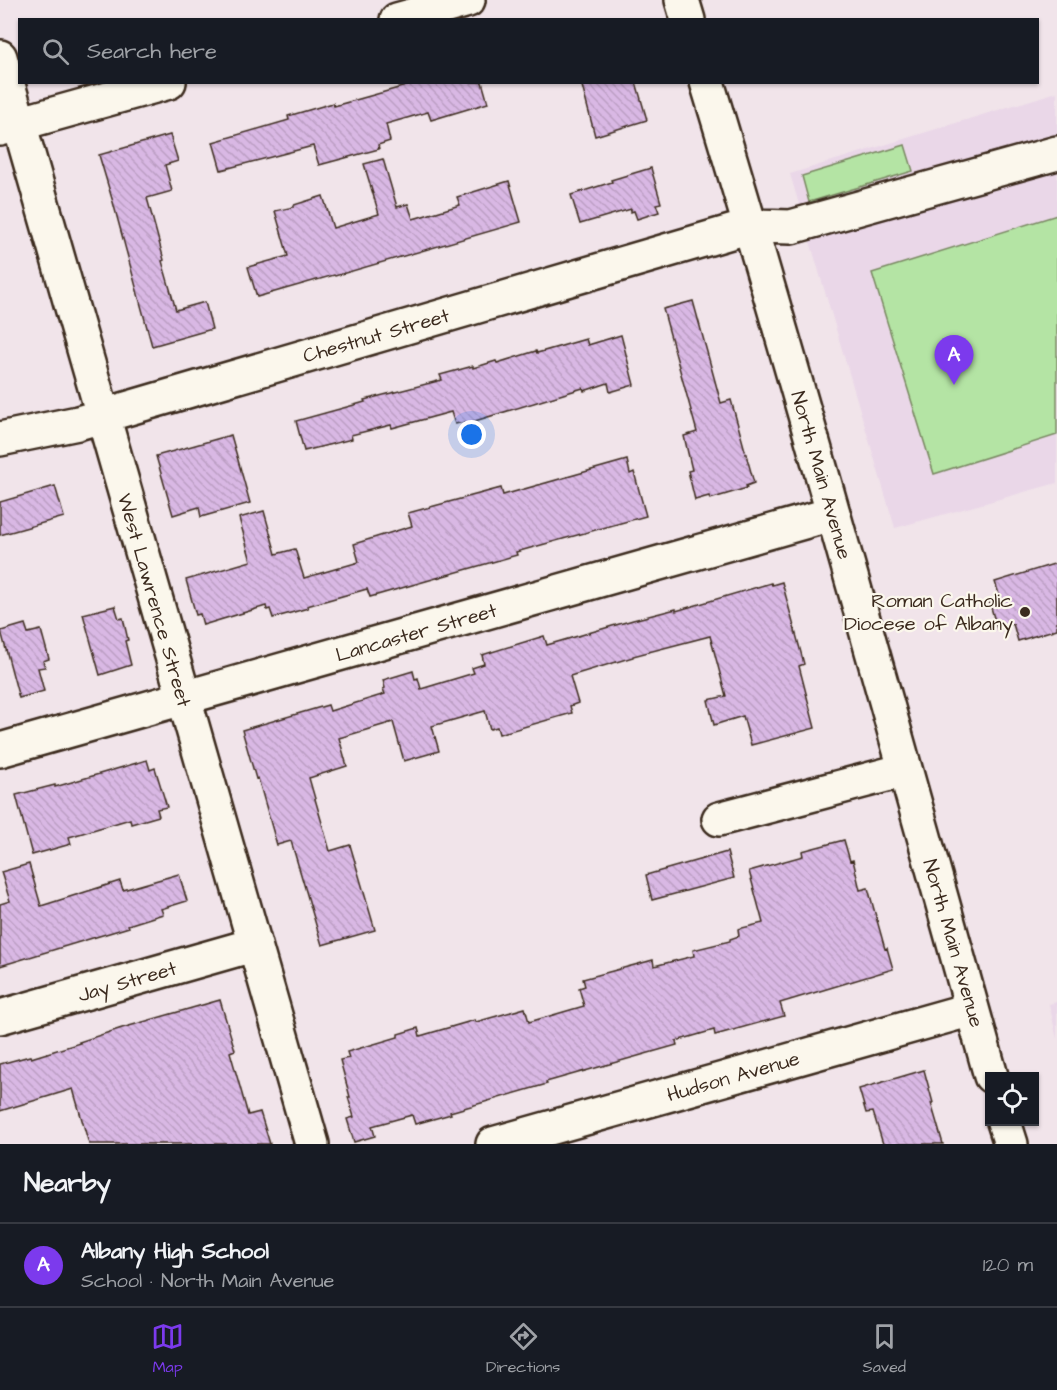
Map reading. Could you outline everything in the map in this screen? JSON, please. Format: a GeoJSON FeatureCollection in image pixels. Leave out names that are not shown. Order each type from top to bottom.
{"type":"FeatureCollection","features":[{"type":"Feature","properties":{"kind":"street"},"geometry":{"type":"LineString","coordinates":[[404,18],[468,0]]}},
{"type":"Feature","properties":{"kind":"street"},"geometry":{"type":"LineString","coordinates":[[682,0],[687,18]]}},
{"type":"Feature","properties":{"kind":"street","name":"West Lawrence Street"},"geometry":{"type":"LineString","coordinates":[[0,57],[10,126],[103,415],[182,698],[312,1144]]}},
{"type":"Feature","properties":{"kind":"street"},"geometry":{"type":"LineString","coordinates":[[10,126],[162,84]]}},
{"type":"Feature","properties":{"kind":"street","name":"North Main Avenue"},"geometry":{"type":"LineString","coordinates":[[708,84],[751,226],[991,1072]]}},
{"type":"Feature","properties":{"kind":"street","name":"Chestnut Street"},"geometry":{"type":"LineString","coordinates":[[0,439],[64,427],[751,226],[791,227],[1057,153]]}},
{"type":"Feature","properties":{"kind":"street","name":"Lancaster Street"},"geometry":{"type":"LineString","coordinates":[[0,750],[832,514]]}},
{"type":"Feature","properties":{"kind":"street"},"geometry":{"type":"LineString","coordinates":[[719,819],[905,770]]}},
{"type":"Feature","properties":{"kind":"street","name":"Jay Street"},"geometry":{"type":"LineString","coordinates":[[0,1017],[253,945]]}},
{"type":"Feature","properties":{"kind":"street","name":"Hudson Avenue"},"geometry":{"type":"LineString","coordinates":[[493,1144],[972,1009]]}},
{"type":"Feature","properties":{"kind":"street"},"geometry":{"type":"LineString","coordinates":[[1005,1126],[1011,1144]]}},
{"type":"Feature","properties":{"kind":"shaded area"},"geometry":{"type":"Polygon","coordinates":[[[1057,92],[1057,483],[895,528],[790,174],[1057,92]]]}},
{"type":"Feature","properties":{"kind":"shaded area"},"geometry":{"type":"Polygon","coordinates":[[[1057,1002],[1057,1039],[1049,1004],[1057,1002]]]}},
{"type":"Feature","properties":{"kind":"green space"},"geometry":{"type":"Polygon","coordinates":[[[905,145],[913,171],[809,202],[802,176],[905,145]]]}},
{"type":"Feature","properties":{"kind":"green space"},"geometry":{"type":"Polygon","coordinates":[[[1057,215],[1057,435],[934,474],[872,273],[1057,215]]]}},
{"type":"Feature","properties":{"kind":"building"},"geometry":{"type":"Polygon","coordinates":[[[413,84],[483,84],[488,103],[431,120],[428,112],[386,124],[390,141],[378,145],[379,149],[319,165],[313,146],[221,170],[213,142],[289,120],[288,116],[333,103],[334,106],[413,84]]]}},
{"type":"Feature","properties":{"kind":"building"},"geometry":{"type":"Polygon","coordinates":[[[582,84],[637,84],[647,120],[595,136],[582,84]]]}},
{"type":"Feature","properties":{"kind":"building"},"geometry":{"type":"Polygon","coordinates":[[[170,135],[178,161],[165,165],[172,191],[147,198],[176,310],[205,302],[212,329],[152,346],[99,155],[170,135]]]}},
{"type":"Feature","properties":{"kind":"building"},"geometry":{"type":"Polygon","coordinates":[[[383,159],[397,207],[408,204],[413,219],[460,205],[457,197],[509,181],[521,222],[257,297],[248,267],[288,256],[275,211],[294,207],[294,205],[323,196],[333,228],[379,214],[364,164],[383,159]]]}},
{"type":"Feature","properties":{"kind":"building"},"geometry":{"type":"Polygon","coordinates":[[[651,168],[661,203],[656,204],[659,212],[637,219],[631,209],[580,224],[571,195],[651,168]]]}},
{"type":"Feature","properties":{"kind":"building"},"geometry":{"type":"Polygon","coordinates":[[[693,301],[721,403],[731,400],[754,483],[746,486],[747,488],[710,499],[709,496],[695,500],[688,471],[692,470],[684,436],[697,432],[663,309],[693,301]]]}},
{"type":"Feature","properties":{"kind":"building"},"geometry":{"type":"Polygon","coordinates":[[[621,335],[634,385],[610,392],[608,383],[584,391],[583,388],[465,424],[464,422],[455,424],[451,412],[392,428],[391,425],[351,435],[352,439],[304,451],[296,421],[365,402],[364,400],[442,380],[440,375],[473,366],[473,368],[496,361],[497,363],[586,339],[588,345],[621,335]]]}},
{"type":"Feature","properties":{"kind":"building"},"geometry":{"type":"Polygon","coordinates":[[[231,435],[250,503],[201,517],[199,507],[173,515],[156,456],[231,435]]]}},
{"type":"Feature","properties":{"kind":"building"},"geometry":{"type":"Polygon","coordinates":[[[627,460],[630,474],[634,472],[646,516],[516,552],[517,555],[370,597],[367,589],[273,618],[270,609],[267,610],[266,606],[203,625],[200,614],[196,615],[186,580],[251,561],[239,518],[264,511],[276,554],[295,549],[304,578],[359,562],[354,544],[412,526],[408,513],[501,488],[503,495],[627,460]]]}},
{"type":"Feature","properties":{"kind":"building"},"geometry":{"type":"Polygon","coordinates":[[[55,486],[64,517],[0,535],[0,502],[55,486]]]}},
{"type":"Feature","properties":{"kind":"building","name":"Roman Catholic Diocese of Albany"},"geometry":{"type":"Polygon","coordinates":[[[1057,563],[1057,629],[1018,641],[1013,624],[997,629],[989,600],[1000,597],[995,582],[1057,563]]]}},
{"type":"Feature","properties":{"kind":"building"},"geometry":{"type":"Polygon","coordinates":[[[782,582],[804,664],[799,666],[815,728],[751,745],[743,716],[714,725],[708,700],[726,696],[710,636],[633,656],[570,676],[578,703],[570,706],[572,713],[499,734],[497,727],[490,729],[485,711],[432,726],[439,751],[404,761],[393,722],[339,738],[347,766],[309,778],[330,851],[350,845],[375,930],[322,945],[291,841],[277,845],[242,730],[328,705],[330,711],[385,694],[383,680],[413,671],[421,689],[474,673],[472,668],[484,664],[482,655],[544,636],[547,645],[771,583],[772,585],[782,582]]]}},
{"type":"Feature","properties":{"kind":"building"},"geometry":{"type":"Polygon","coordinates":[[[115,606],[119,619],[123,618],[128,640],[125,641],[131,665],[100,675],[83,614],[115,606]]]}},
{"type":"Feature","properties":{"kind":"building"},"geometry":{"type":"Polygon","coordinates":[[[25,624],[28,633],[41,630],[49,659],[43,661],[45,667],[38,668],[44,691],[19,698],[1,631],[25,624]]]}},
{"type":"Feature","properties":{"kind":"building"},"geometry":{"type":"Polygon","coordinates":[[[147,760],[150,770],[155,768],[167,807],[157,809],[159,816],[131,824],[130,819],[69,837],[71,844],[32,855],[16,795],[55,785],[55,787],[147,760]]]}},
{"type":"Feature","properties":{"kind":"building"},"geometry":{"type":"Polygon","coordinates":[[[844,840],[850,861],[853,860],[860,890],[868,888],[893,969],[780,1003],[784,1016],[715,1035],[714,1030],[676,1041],[677,1045],[546,1082],[547,1084],[415,1124],[412,1115],[372,1126],[375,1136],[354,1142],[347,1119],[354,1117],[340,1060],[349,1058],[347,1052],[398,1037],[398,1034],[418,1028],[420,1036],[525,1008],[529,1022],[584,1006],[579,988],[585,986],[583,979],[653,960],[654,966],[694,956],[693,950],[730,941],[739,936],[738,929],[763,923],[749,871],[803,856],[802,851],[844,840]]]}},
{"type":"Feature","properties":{"kind":"building"},"geometry":{"type":"Polygon","coordinates":[[[727,852],[734,878],[652,900],[646,875],[727,852]]]}},
{"type":"Feature","properties":{"kind":"building"},"geometry":{"type":"Polygon","coordinates":[[[29,864],[41,906],[120,881],[123,890],[179,874],[187,901],[161,909],[163,914],[128,925],[129,927],[0,966],[0,904],[10,901],[1,872],[29,864]]]}},
{"type":"Feature","properties":{"kind":"building"},"geometry":{"type":"Polygon","coordinates":[[[220,1000],[235,1050],[230,1052],[248,1115],[260,1112],[270,1144],[89,1144],[73,1089],[0,1111],[0,1064],[30,1056],[31,1058],[122,1028],[220,1000]]]}},
{"type":"Feature","properties":{"kind":"building"},"geometry":{"type":"Polygon","coordinates":[[[924,1070],[943,1144],[883,1144],[873,1112],[866,1113],[859,1089],[924,1070]]]}},
{"type":"Feature","properties":{"kind":"place","name":"Albany High School"},"geometry":{"type":"Point","coordinates":[954,385]}},
{"type":"Feature","properties":{"kind":"place","name":"Roman Catholic Diocese of Albany"},"geometry":{"type":"Point","coordinates":[1025,612]}}]}
